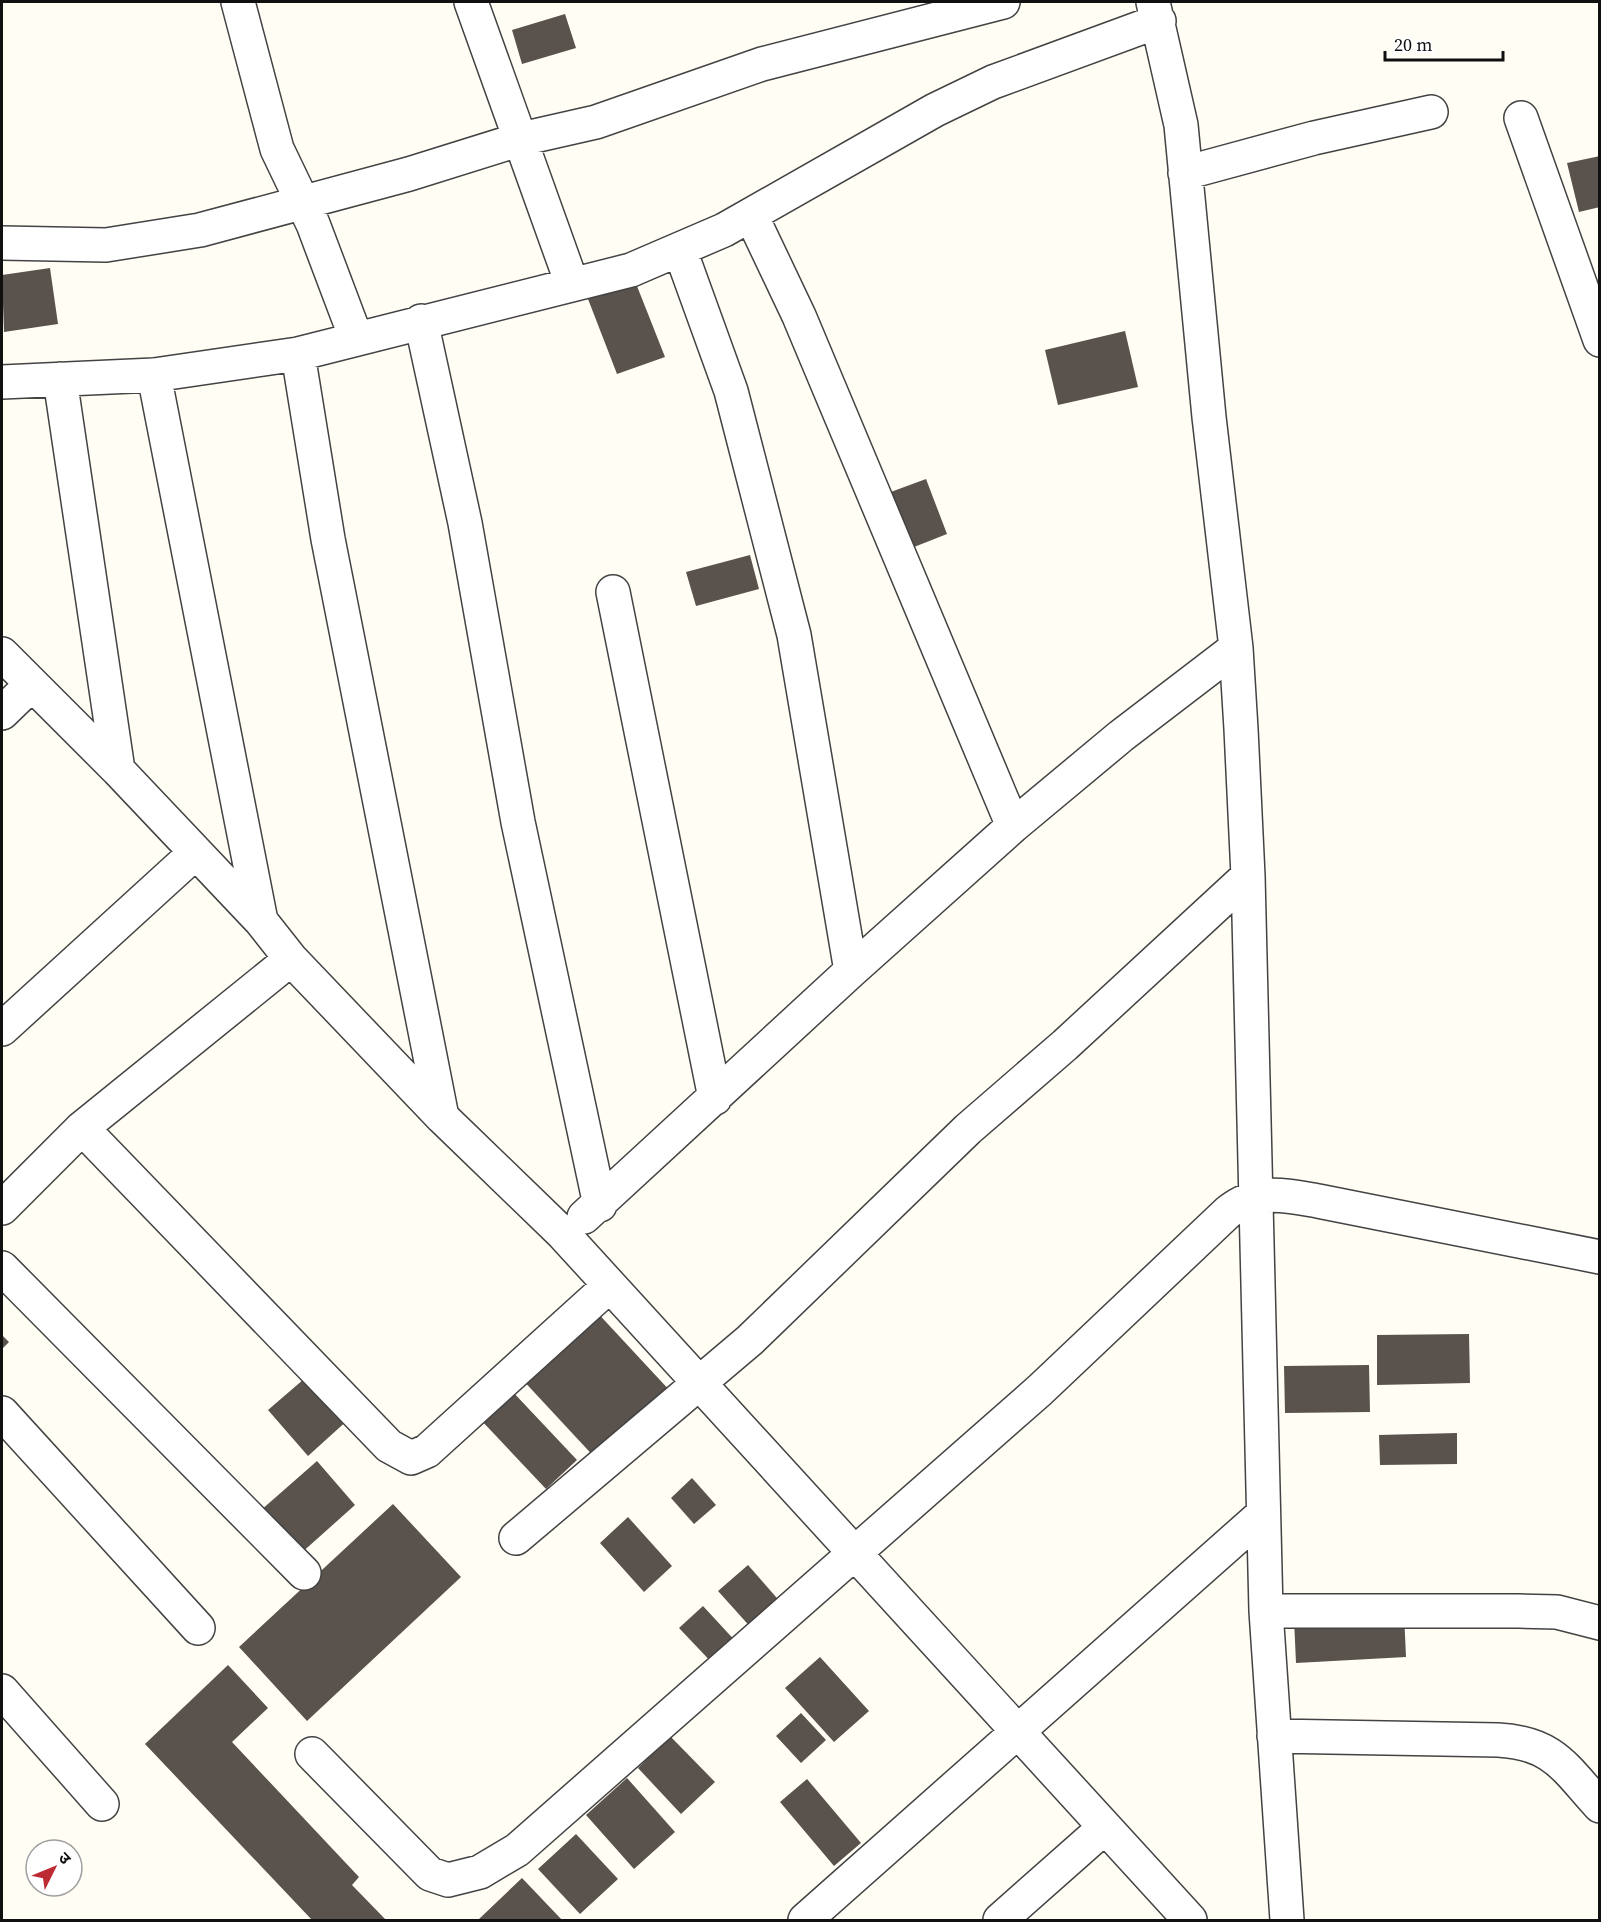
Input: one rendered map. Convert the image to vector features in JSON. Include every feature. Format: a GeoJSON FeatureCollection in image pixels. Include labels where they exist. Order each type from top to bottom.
{"type":"FeatureCollection","features":[{"type":"Feature","properties":{"kind":"street"},"geometry":{"type":"LineString","coordinates":[[238,2],[277,149],[313,224],[356,338]]}},
{"type":"Feature","properties":{"kind":"street"},"geometry":{"type":"LineString","coordinates":[[471,2],[572,284]]}},
{"type":"Feature","properties":{"kind":"street"},"geometry":{"type":"LineString","coordinates":[[2,243],[106,245],[146,240],[248,219],[301,201],[409,174],[520,139],[596,122],[762,63],[1003,2]]}},
{"type":"Feature","properties":{"kind":"street"},"geometry":{"type":"LineString","coordinates":[[2,382],[154,375],[298,354],[421,321],[631,270],[680,250],[751,214],[955,100],[1156,11],[1181,125],[1236,648],[1248,876],[1254,1196],[1266,1611],[1287,1920]]}},
{"type":"Feature","properties":{"kind":"street"},"geometry":{"type":"LineString","coordinates":[[1185,173],[1314,138],[1431,112]]}},
{"type":"Feature","properties":{"kind":"street"},"geometry":{"type":"LineString","coordinates":[[1521,118],[1599,339]]}},
{"type":"Feature","properties":{"kind":"street"},"geometry":{"type":"LineString","coordinates":[[751,214],[799,316],[1013,826]]}},
{"type":"Feature","properties":{"kind":"street"},"geometry":{"type":"LineString","coordinates":[[680,250],[731,391],[794,635],[851,971]]}},
{"type":"Feature","properties":{"kind":"street"},"geometry":{"type":"LineString","coordinates":[[421,321],[465,523],[518,822],[600,1205]]}},
{"type":"Feature","properties":{"kind":"street"},"geometry":{"type":"LineString","coordinates":[[298,354],[328,539],[442,1117]]}},
{"type":"Feature","properties":{"kind":"street"},"geometry":{"type":"LineString","coordinates":[[154,375],[261,921]]}},
{"type":"Feature","properties":{"kind":"street"},"geometry":{"type":"LineString","coordinates":[[60,380],[118,770]]}},
{"type":"Feature","properties":{"kind":"street"},"geometry":{"type":"LineString","coordinates":[[614,592],[715,1098]]}},
{"type":"Feature","properties":{"kind":"street"},"geometry":{"type":"LineString","coordinates":[[563,1234],[600,1205],[851,971],[1013,826],[1121,736],[1236,648]]}},
{"type":"Feature","properties":{"kind":"street"},"geometry":{"type":"LineString","coordinates":[[2,654],[118,770],[261,921],[291,959],[442,1117],[563,1234],[853,1555],[1190,1920]]}},
{"type":"Feature","properties":{"kind":"street"},"geometry":{"type":"LineString","coordinates":[[2,712],[31,685]]}},
{"type":"Feature","properties":{"kind":"street"},"geometry":{"type":"LineString","coordinates":[[2,1029],[195,853]]}},
{"type":"Feature","properties":{"kind":"street"},"geometry":{"type":"LineString","coordinates":[[516,1538],[698,1384],[813,1281],[968,1129],[1065,1045],[1248,876]]}},
{"type":"Feature","properties":{"kind":"street"},"geometry":{"type":"LineString","coordinates":[[2,1208],[82,1128],[291,959]]}},
{"type":"Feature","properties":{"kind":"street"},"geometry":{"type":"LineString","coordinates":[[82,1128],[389,1446],[411,1458],[427,1451],[609,1286]]}},
{"type":"Feature","properties":{"kind":"street"},"geometry":{"type":"LineString","coordinates":[[312,1754],[430,1874],[448,1880],[480,1872],[517,1850],[1040,1390],[1240,1202],[1254,1196],[1286,1196],[1318,1201],[1599,1257]]}},
{"type":"Feature","properties":{"kind":"street"},"geometry":{"type":"LineString","coordinates":[[2,1268],[304,1573]]}},
{"type":"Feature","properties":{"kind":"street"},"geometry":{"type":"LineString","coordinates":[[2,1413],[198,1628]]}},
{"type":"Feature","properties":{"kind":"street"},"geometry":{"type":"LineString","coordinates":[[805,1920],[1263,1514]]}},
{"type":"Feature","properties":{"kind":"street"},"geometry":{"type":"LineString","coordinates":[[1266,1611],[1557,1612],[1599,1623]]}},
{"type":"Feature","properties":{"kind":"street"},"geometry":{"type":"LineString","coordinates":[[2,1691],[102,1804]]}},
{"type":"Feature","properties":{"kind":"street"},"geometry":{"type":"LineString","coordinates":[[1274,1736],[1498,1740],[1533,1745],[1548,1752],[1564,1765],[1599,1806]]}},
{"type":"Feature","properties":{"kind":"street"},"geometry":{"type":"LineString","coordinates":[[1000,1920],[1104,1828]]}},
{"type":"Feature","properties":{"kind":"building"},"geometry":{"type":"Polygon","coordinates":[[[565,14],[576,48],[522,64],[512,30],[565,14]]]}},
{"type":"Feature","properties":{"kind":"building"},"geometry":{"type":"Polygon","coordinates":[[[1600,156],[1600,207],[1579,212],[1567,163],[1600,156]]]}},
{"type":"Feature","properties":{"kind":"building"},"geometry":{"type":"Polygon","coordinates":[[[50,268],[58,324],[4,332],[2,275],[50,268]]]}},
{"type":"Feature","properties":{"kind":"building"},"geometry":{"type":"Polygon","coordinates":[[[635,281],[665,357],[617,374],[588,299],[635,281]]]}},
{"type":"Feature","properties":{"kind":"building"},"geometry":{"type":"Polygon","coordinates":[[[1125,331],[1138,387],[1058,405],[1045,350],[1125,331]]]}},
{"type":"Feature","properties":{"kind":"building"},"geometry":{"type":"Polygon","coordinates":[[[926,479],[947,534],[909,549],[888,493],[926,479]]]}},
{"type":"Feature","properties":{"kind":"building"},"geometry":{"type":"Polygon","coordinates":[[[750,555],[759,589],[696,606],[686,572],[750,555]]]}},
{"type":"Feature","properties":{"kind":"building"},"geometry":{"type":"Polygon","coordinates":[[[593,1308],[672,1393],[599,1462],[520,1377],[593,1308]]]}},
{"type":"Feature","properties":{"kind":"building"},"geometry":{"type":"Polygon","coordinates":[[[1469,1334],[1470,1383],[1377,1385],[1377,1335],[1469,1334]]]}},
{"type":"Feature","properties":{"kind":"building"},"geometry":{"type":"Polygon","coordinates":[[[2,1335],[9,1342],[2,1349],[2,1335]]]}},
{"type":"Feature","properties":{"kind":"building"},"geometry":{"type":"Polygon","coordinates":[[[1369,1365],[1370,1412],[1285,1413],[1284,1366],[1369,1365]]]}},
{"type":"Feature","properties":{"kind":"building"},"geometry":{"type":"Polygon","coordinates":[[[311,1373],[350,1418],[308,1456],[268,1410],[311,1373]]]}},
{"type":"Feature","properties":{"kind":"building"},"geometry":{"type":"Polygon","coordinates":[[[511,1390],[577,1460],[546,1489],[480,1419],[511,1390]]]}},
{"type":"Feature","properties":{"kind":"building"},"geometry":{"type":"Polygon","coordinates":[[[1457,1433],[1457,1464],[1380,1465],[1379,1435],[1457,1433]]]}},
{"type":"Feature","properties":{"kind":"building"},"geometry":{"type":"Polygon","coordinates":[[[317,1461],[355,1505],[299,1555],[260,1511],[317,1461]]]}},
{"type":"Feature","properties":{"kind":"building"},"geometry":{"type":"Polygon","coordinates":[[[692,1478],[716,1505],[694,1524],[671,1498],[692,1478]]]}},
{"type":"Feature","properties":{"kind":"building"},"geometry":{"type":"Polygon","coordinates":[[[393,1504],[461,1577],[307,1721],[239,1647],[393,1504]]]}},
{"type":"Feature","properties":{"kind":"building"},"geometry":{"type":"Polygon","coordinates":[[[628,1517],[672,1566],[644,1592],[600,1543],[628,1517]]]}},
{"type":"Feature","properties":{"kind":"building"},"geometry":{"type":"Polygon","coordinates":[[[748,1565],[783,1605],[754,1631],[718,1591],[748,1565]]]}},
{"type":"Feature","properties":{"kind":"building"},"geometry":{"type":"Polygon","coordinates":[[[703,1606],[739,1645],[716,1667],[679,1628],[703,1606]]]}},
{"type":"Feature","properties":{"kind":"building"},"geometry":{"type":"Polygon","coordinates":[[[1404,1613],[1406,1657],[1296,1663],[1294,1619],[1404,1613]]]}},
{"type":"Feature","properties":{"kind":"building"},"geometry":{"type":"Polygon","coordinates":[[[820,1657],[869,1711],[834,1742],[785,1688],[820,1657]]]}},
{"type":"Feature","properties":{"kind":"building"},"geometry":{"type":"Polygon","coordinates":[[[228,1665],[268,1708],[232,1742],[359,1877],[352,1885],[386,1920],[312,1920],[145,1744],[228,1665]]]}},
{"type":"Feature","properties":{"kind":"building"},"geometry":{"type":"Polygon","coordinates":[[[801,1713],[826,1740],[801,1763],[776,1736],[801,1713]]]}},
{"type":"Feature","properties":{"kind":"building"},"geometry":{"type":"Polygon","coordinates":[[[670,1736],[715,1782],[681,1814],[638,1768],[670,1736]]]}},
{"type":"Feature","properties":{"kind":"building"},"geometry":{"type":"Polygon","coordinates":[[[627,1778],[675,1832],[634,1869],[586,1815],[627,1778]]]}},
{"type":"Feature","properties":{"kind":"building"},"geometry":{"type":"Polygon","coordinates":[[[807,1779],[861,1843],[834,1866],[780,1802],[807,1779]]]}},
{"type":"Feature","properties":{"kind":"building"},"geometry":{"type":"Polygon","coordinates":[[[576,1834],[618,1879],[580,1914],[538,1869],[576,1834]]]}},
{"type":"Feature","properties":{"kind":"building"},"geometry":{"type":"Polygon","coordinates":[[[522,1878],[562,1920],[479,1919],[522,1878]]]}}]}
